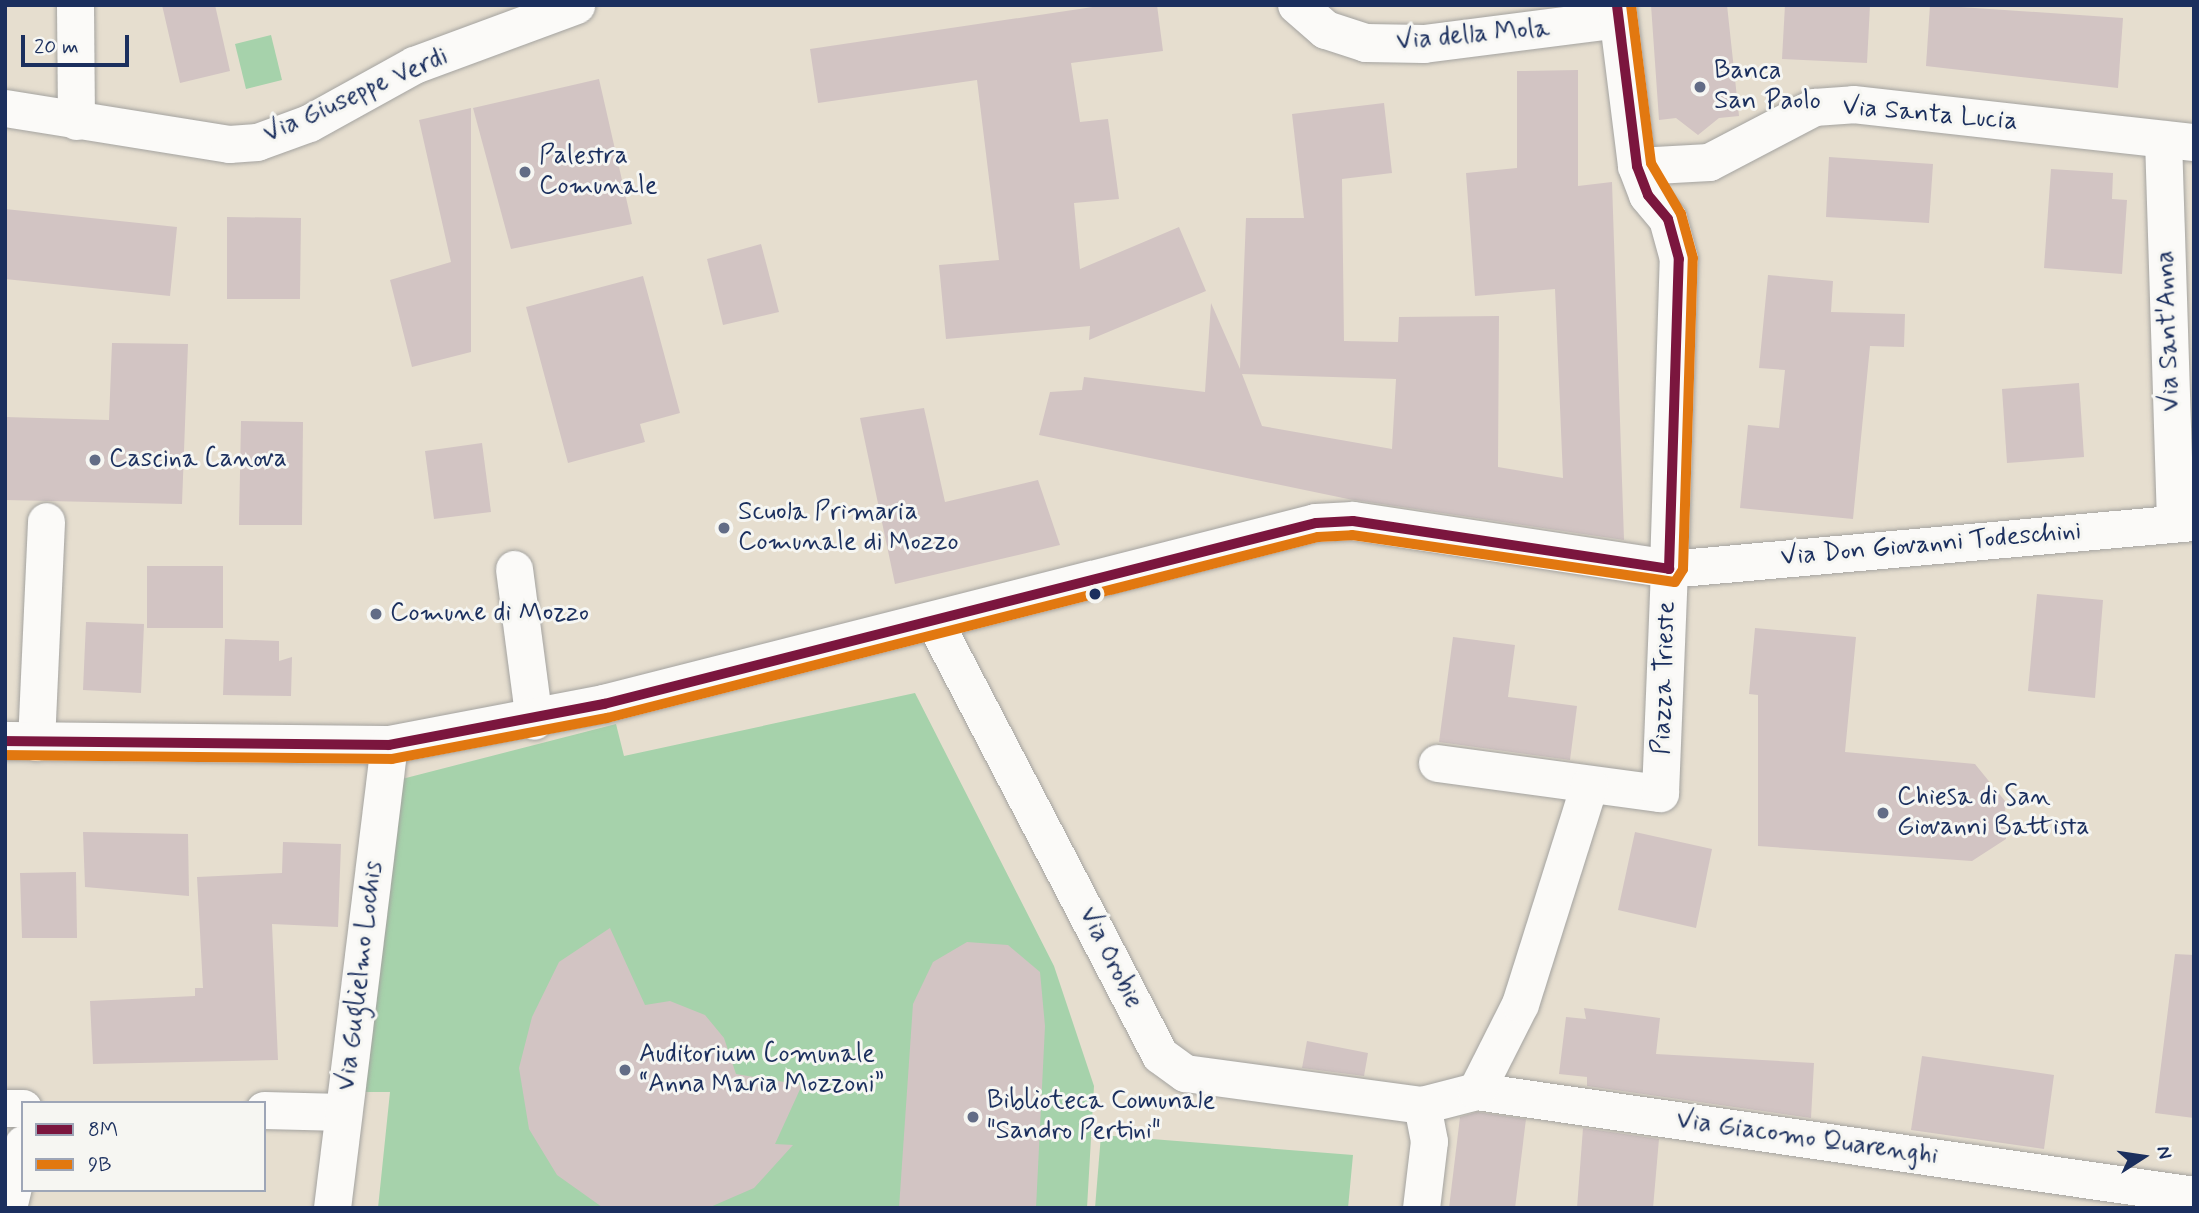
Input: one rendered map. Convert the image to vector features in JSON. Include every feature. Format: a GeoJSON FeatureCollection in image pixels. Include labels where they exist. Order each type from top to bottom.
{"type":"FeatureCollection","features":[{"type":"Feature","properties":{"kind":"street"},"geometry":{"type":"LineString","coordinates":[[75,5],[76,121]]}},
{"type":"Feature","properties":{"kind":"street","name":"Via Giuseppe Verdi"},"geometry":{"type":"LineString","coordinates":[[5,108],[229,144],[257,142],[309,123],[414,65],[576,5]]}},
{"type":"Feature","properties":{"kind":"street","name":"Via della Mola"},"geometry":{"type":"LineString","coordinates":[[1297,5],[1326,30],[1366,43],[1424,44],[1618,12]]}},
{"type":"Feature","properties":{"kind":"street","name":"Piazza Trieste"},"geometry":{"type":"LineString","coordinates":[[1437,763],[1660,793],[1679,259],[1668,219],[1648,195],[1637,166],[1618,12]]}},
{"type":"Feature","properties":{"kind":"street","name":"Via Santa Lucia"},"geometry":{"type":"LineString","coordinates":[[1637,166],[1709,162],[1814,107],[1853,104],[2178,140]]}},
{"type":"Feature","properties":{"kind":"street","name":"Via Sant'Anna"},"geometry":{"type":"LineString","coordinates":[[2178,140],[2184,522]]}},
{"type":"Feature","properties":{"kind":"street"},"geometry":{"type":"LineString","coordinates":[[46,521],[20,741],[388,745],[534,720],[1316,523],[1353,521],[1669,569]]}},
{"type":"Feature","properties":{"kind":"street","name":"Via Don Giovanni Todeschini"},"geometry":{"type":"LineString","coordinates":[[1669,569],[2184,522]]}},
{"type":"Feature","properties":{"kind":"street"},"geometry":{"type":"LineString","coordinates":[[513,569],[534,720]]}},
{"type":"Feature","properties":{"kind":"street","name":"Via Orobie"},"geometry":{"type":"LineString","coordinates":[[934,621],[1160,1055],[1198,1077],[1422,1105]]}},
{"type":"Feature","properties":{"kind":"street","name":"Via Guglielmo Lochis"},"geometry":{"type":"LineString","coordinates":[[332,1208],[388,745]]}},
{"type":"Feature","properties":{"kind":"street"},"geometry":{"type":"LineString","coordinates":[[1476,1091],[1520,1004],[1589,785]]}},
{"type":"Feature","properties":{"kind":"street","name":"Via Giacomo Quarenghi"},"geometry":{"type":"LineString","coordinates":[[1422,1105],[1476,1091],[2194,1195]]}},
{"type":"Feature","properties":{"kind":"street"},"geometry":{"type":"LineString","coordinates":[[1421,1208],[1429,1141],[1422,1105]]}},
{"type":"Feature","properties":{"kind":"street"},"geometry":{"type":"LineString","coordinates":[[266,1110],[343,1112]]}},
{"type":"Feature","properties":{"kind":"street"},"geometry":{"type":"LineString","coordinates":[[8,1208],[21,1153]]}},
{"type":"Feature","properties":{"kind":"green space"},"geometry":{"type":"Polygon","coordinates":[[[271,35],[282,80],[246,89],[235,44],[271,35]]]}},
{"type":"Feature","properties":{"kind":"green space"},"geometry":{"type":"Polygon","coordinates":[[[915,693],[1054,966],[1094,1086],[1087,1208],[378,1208],[390,1092],[363,1092],[402,779],[616,724],[624,756],[915,693]]]}},
{"type":"Feature","properties":{"kind":"green space"},"geometry":{"type":"Polygon","coordinates":[[[1101,1135],[1353,1155],[1348,1208],[1095,1208],[1101,1135]]]}},
{"type":"Feature","properties":{"kind":"building"},"geometry":{"type":"Polygon","coordinates":[[[162,5],[215,5],[230,71],[180,83],[162,5]]]}},
{"type":"Feature","properties":{"kind":"building"},"geometry":{"type":"Polygon","coordinates":[[[1106,5],[1157,5],[1163,51],[1071,63],[1080,122],[1108,119],[1119,199],[1074,203],[1080,269],[1179,227],[1206,291],[1089,340],[1090,326],[946,339],[939,265],[999,260],[977,80],[818,103],[810,49],[1106,5]]]}},
{"type":"Feature","properties":{"kind":"building"},"geometry":{"type":"Polygon","coordinates":[[[1651,5],[1727,5],[1739,116],[1719,118],[1698,135],[1676,118],[1659,120],[1651,5]]]}},
{"type":"Feature","properties":{"kind":"building"},"geometry":{"type":"Polygon","coordinates":[[[1785,5],[1870,5],[1867,63],[1782,59],[1785,5]]]}},
{"type":"Feature","properties":{"kind":"building"},"geometry":{"type":"Polygon","coordinates":[[[1930,5],[2123,18],[2118,88],[1926,66],[1930,5]]]}},
{"type":"Feature","properties":{"kind":"building"},"geometry":{"type":"Polygon","coordinates":[[[1578,70],[1578,186],[1612,182],[1624,540],[1348,499],[1039,435],[1050,392],[1082,390],[1084,377],[1205,392],[1211,303],[1240,369],[1246,218],[1304,218],[1292,114],[1384,103],[1392,173],[1342,179],[1344,341],[1398,342],[1399,317],[1499,316],[1498,467],[1563,478],[1555,289],[1475,296],[1466,173],[1517,168],[1517,71],[1578,70]],[[1242,374],[1262,426],[1392,449],[1396,379],[1242,374]]]}},
{"type":"Feature","properties":{"kind":"building","name":"Palestra Comunale"},"geometry":{"type":"Polygon","coordinates":[[[599,79],[632,224],[511,249],[473,108],[599,79]]]}},
{"type":"Feature","properties":{"kind":"building"},"geometry":{"type":"Polygon","coordinates":[[[471,108],[471,352],[412,367],[390,280],[451,262],[419,120],[471,108]]]}},
{"type":"Feature","properties":{"kind":"building"},"geometry":{"type":"Polygon","coordinates":[[[1829,157],[1933,164],[1929,223],[1826,217],[1829,157]]]}},
{"type":"Feature","properties":{"kind":"building"},"geometry":{"type":"Polygon","coordinates":[[[2051,169],[2113,173],[2112,199],[2127,200],[2122,274],[2044,268],[2051,169]]]}},
{"type":"Feature","properties":{"kind":"building"},"geometry":{"type":"Polygon","coordinates":[[[5,209],[177,227],[170,296],[5,279],[5,209]]]}},
{"type":"Feature","properties":{"kind":"building"},"geometry":{"type":"Polygon","coordinates":[[[227,217],[301,218],[300,299],[227,299],[227,217]]]}},
{"type":"Feature","properties":{"kind":"building"},"geometry":{"type":"Polygon","coordinates":[[[761,244],[779,312],[723,325],[707,259],[761,244]]]}},
{"type":"Feature","properties":{"kind":"building"},"geometry":{"type":"Polygon","coordinates":[[[1768,275],[1833,281],[1831,312],[1905,314],[1904,347],[1870,346],[1853,519],[1740,508],[1748,425],[1779,428],[1785,370],[1759,368],[1768,275]]]}},
{"type":"Feature","properties":{"kind":"building"},"geometry":{"type":"Polygon","coordinates":[[[643,276],[680,413],[640,424],[645,442],[568,463],[526,307],[643,276]]]}},
{"type":"Feature","properties":{"kind":"building","name":"Cascina Canova"},"geometry":{"type":"Polygon","coordinates":[[[112,343],[188,344],[182,504],[5,500],[5,417],[109,420],[112,343]]]}},
{"type":"Feature","properties":{"kind":"building"},"geometry":{"type":"Polygon","coordinates":[[[2079,383],[2084,457],[2007,463],[2002,389],[2079,383]]]}},
{"type":"Feature","properties":{"kind":"building"},"geometry":{"type":"Polygon","coordinates":[[[924,408],[945,502],[1038,480],[1060,545],[895,584],[860,418],[924,408]]]}},
{"type":"Feature","properties":{"kind":"building"},"geometry":{"type":"Polygon","coordinates":[[[241,421],[303,422],[302,525],[239,525],[241,421]]]}},
{"type":"Feature","properties":{"kind":"building"},"geometry":{"type":"Polygon","coordinates":[[[482,443],[491,512],[434,519],[425,451],[482,443]]]}},
{"type":"Feature","properties":{"kind":"building"},"geometry":{"type":"Polygon","coordinates":[[[147,566],[223,566],[223,628],[147,628],[147,566]]]}},
{"type":"Feature","properties":{"kind":"building"},"geometry":{"type":"Polygon","coordinates":[[[2037,594],[2103,600],[2095,698],[2028,691],[2037,594]]]}},
{"type":"Feature","properties":{"kind":"building"},"geometry":{"type":"Polygon","coordinates":[[[86,622],[144,624],[141,693],[83,690],[86,622]]]}},
{"type":"Feature","properties":{"kind":"building","name":"Chiesa di San Giovanni Battista"},"geometry":{"type":"Polygon","coordinates":[[[1755,628],[1856,637],[1845,752],[1975,764],[2005,801],[2006,839],[1972,861],[1758,846],[1758,695],[1749,694],[1755,628]]]}},
{"type":"Feature","properties":{"kind":"building"},"geometry":{"type":"Polygon","coordinates":[[[1453,637],[1515,645],[1508,697],[1577,706],[1570,760],[1439,742],[1453,637]]]}},
{"type":"Feature","properties":{"kind":"building"},"geometry":{"type":"Polygon","coordinates":[[[225,639],[279,641],[279,661],[292,657],[291,696],[223,695],[225,639]]]}},
{"type":"Feature","properties":{"kind":"building"},"geometry":{"type":"Polygon","coordinates":[[[83,832],[188,834],[189,896],[85,887],[83,832]]]}},
{"type":"Feature","properties":{"kind":"building"},"geometry":{"type":"Polygon","coordinates":[[[1635,832],[1712,849],[1696,928],[1618,910],[1635,832]]]}},
{"type":"Feature","properties":{"kind":"building"},"geometry":{"type":"Polygon","coordinates":[[[283,842],[341,844],[338,927],[272,924],[278,1060],[93,1064],[90,1001],[195,996],[195,988],[203,988],[197,877],[282,873],[283,842]]]}},
{"type":"Feature","properties":{"kind":"building"},"geometry":{"type":"Polygon","coordinates":[[[76,872],[77,938],[22,938],[20,873],[76,872]]]}},
{"type":"Feature","properties":{"kind":"building","name":"Auditorium Comunale “Anna Maria Mozzoni”"},"geometry":{"type":"Polygon","coordinates":[[[610,928],[645,1005],[670,1001],[705,1015],[724,1038],[736,1074],[802,1085],[775,1144],[793,1145],[754,1188],[708,1208],[602,1207],[557,1175],[529,1129],[519,1068],[532,1017],[559,962],[610,928]]]}},
{"type":"Feature","properties":{"kind":"building","name":"Biblioteca Comunale \"Sandro Pertini\""},"geometry":{"type":"Polygon","coordinates":[[[967,942],[1008,945],[1040,972],[1045,1026],[1036,1208],[899,1208],[913,1004],[933,962],[967,942]]]}},
{"type":"Feature","properties":{"kind":"building"},"geometry":{"type":"Polygon","coordinates":[[[2175,954],[2194,955],[2194,1118],[2155,1113],[2175,954]]]}},
{"type":"Feature","properties":{"kind":"building"},"geometry":{"type":"Polygon","coordinates":[[[1584,1008],[1660,1018],[1656,1054],[1814,1063],[1811,1118],[1587,1086],[1587,1077],[1559,1074],[1566,1017],[1586,1019],[1584,1008]]]}},
{"type":"Feature","properties":{"kind":"building"},"geometry":{"type":"Polygon","coordinates":[[[1307,1041],[1368,1053],[1364,1076],[1302,1068],[1307,1041]]]}},
{"type":"Feature","properties":{"kind":"building"},"geometry":{"type":"Polygon","coordinates":[[[1922,1056],[2054,1075],[2044,1149],[1911,1130],[1922,1056]]]}},
{"type":"Feature","properties":{"kind":"building"},"geometry":{"type":"Polygon","coordinates":[[[1477,1112],[1526,1119],[1515,1208],[1449,1208],[1460,1117],[1477,1112]]]}},
{"type":"Feature","properties":{"kind":"building"},"geometry":{"type":"Polygon","coordinates":[[[1583,1128],[1659,1139],[1653,1208],[1577,1208],[1583,1128]]]}},
{"type":"Feature","properties":{"kind":"transit line","name":"8M"},"geometry":{"type":"LineString","coordinates":[[5,741],[389,745],[604,704],[1316,523],[1353,521],[1669,569],[1679,259],[1668,219],[1648,195],[1637,166],[1617,5]]}},
{"type":"Feature","properties":{"kind":"transit line","name":"9B"},"geometry":{"type":"LineString","coordinates":[[5,755],[392,759],[607,718],[1318,537],[1352,535],[1675,582],[1683,569],[1693,258],[1681,214],[1651,163],[1631,5]]}},
{"type":"Feature","properties":{"kind":"place","name":"Banca San Paolo"},"geometry":{"type":"Point","coordinates":[1700,87]}},
{"type":"Feature","properties":{"kind":"place","name":"Palestra Comunale"},"geometry":{"type":"Point","coordinates":[525,172]}},
{"type":"Feature","properties":{"kind":"place","name":"Cascina Canova"},"geometry":{"type":"Point","coordinates":[95,460]}},
{"type":"Feature","properties":{"kind":"place","name":"Scuola Primaria Comunale di Mozzo"},"geometry":{"type":"Point","coordinates":[724,528]}},
{"type":"Feature","properties":{"kind":"place","name":"Comune di Mozzo"},"geometry":{"type":"Point","coordinates":[376,614]}},
{"type":"Feature","properties":{"kind":"place","name":"Chiesa di San Giovanni Battista"},"geometry":{"type":"Point","coordinates":[1883,813]}},
{"type":"Feature","properties":{"kind":"place","name":"Auditorium Comunale “Anna Maria Mozzoni”"},"geometry":{"type":"Point","coordinates":[625,1070]}},
{"type":"Feature","properties":{"kind":"place","name":"Biblioteca Comunale \"Sandro Pertini\""},"geometry":{"type":"Point","coordinates":[973,1117]}}]}
